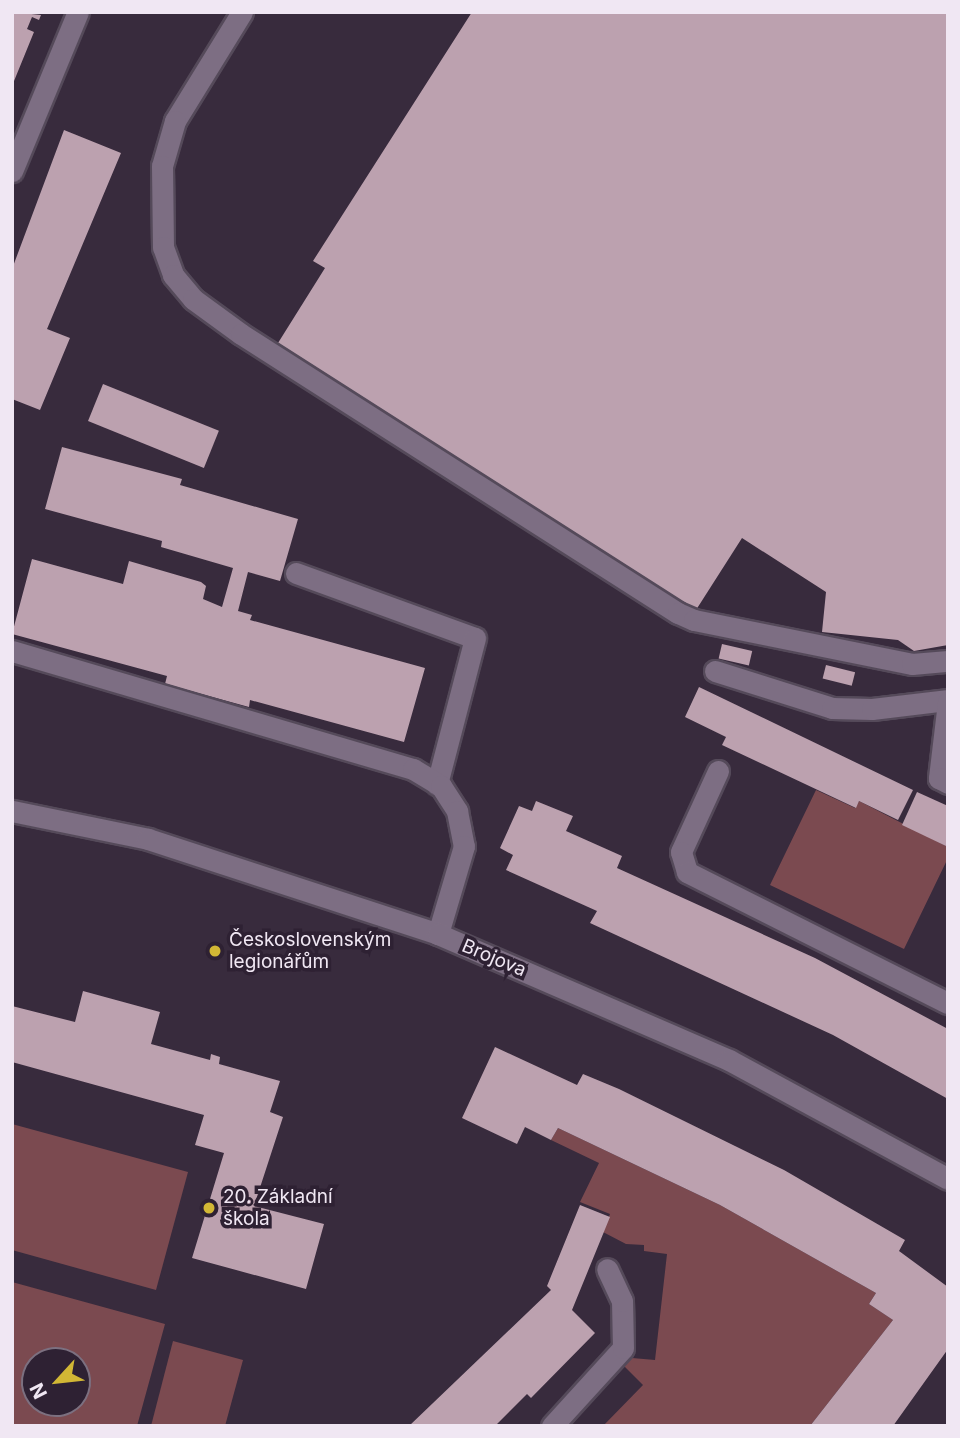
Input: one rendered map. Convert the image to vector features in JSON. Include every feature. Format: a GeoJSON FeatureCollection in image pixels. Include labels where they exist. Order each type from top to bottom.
{"type":"FeatureCollection","features":[{"type":"Feature","properties":{"kind":"street"},"geometry":{"type":"LineString","coordinates":[[12,171],[78,12]]}},
{"type":"Feature","properties":{"kind":"street"},"geometry":{"type":"LineString","coordinates":[[242,12],[175,121],[162,166],[163,247],[173,275],[194,299],[241,334],[678,613],[694,620],[912,664],[948,661]]}},
{"type":"Feature","properties":{"kind":"street"},"geometry":{"type":"LineString","coordinates":[[296,573],[475,638],[438,784]]}},
{"type":"Feature","properties":{"kind":"street"},"geometry":{"type":"LineString","coordinates":[[12,651],[413,769],[438,784],[457,811],[464,846],[438,934]]}},
{"type":"Feature","properties":{"kind":"street"},"geometry":{"type":"LineString","coordinates":[[715,671],[832,708],[872,709],[948,701],[939,778],[948,783]]}},
{"type":"Feature","properties":{"kind":"street"},"geometry":{"type":"LineString","coordinates":[[718,771],[681,852],[687,872],[948,1003]]}},
{"type":"Feature","properties":{"kind":"street","name":"Brojova"},"geometry":{"type":"LineString","coordinates":[[12,811],[148,839],[438,934],[729,1060],[948,1179]]}},
{"type":"Feature","properties":{"kind":"street"},"geometry":{"type":"LineString","coordinates":[[552,1426],[623,1348],[622,1301],[607,1269]]}},
{"type":"Feature","properties":{"kind":"shaded area"},"geometry":{"type":"Polygon","coordinates":[[[816,790],[855,808],[859,801],[948,847],[948,858],[904,949],[770,885],[816,790]]]}},
{"type":"Feature","properties":{"kind":"shaded area"},"geometry":{"type":"Polygon","coordinates":[[[12,1124],[188,1172],[156,1290],[12,1250],[12,1124]]]}},
{"type":"Feature","properties":{"kind":"shaded area"},"geometry":{"type":"Polygon","coordinates":[[[558,1128],[720,1205],[876,1293],[869,1304],[893,1320],[810,1426],[603,1426],[643,1385],[624,1366],[632,1358],[655,1360],[667,1254],[644,1251],[644,1245],[626,1244],[603,1232],[610,1214],[580,1202],[599,1163],[551,1140],[558,1128]]]}},
{"type":"Feature","properties":{"kind":"shaded area"},"geometry":{"type":"Polygon","coordinates":[[[12,1282],[165,1324],[137,1426],[12,1426],[12,1282]]]}},
{"type":"Feature","properties":{"kind":"shaded area"},"geometry":{"type":"Polygon","coordinates":[[[173,1341],[243,1360],[225,1426],[151,1426],[173,1341]]]}},
{"type":"Feature","properties":{"kind":"building"},"geometry":{"type":"Polygon","coordinates":[[[12,12],[41,15],[39,20],[32,17],[27,29],[34,32],[12,86],[12,12]]]}},
{"type":"Feature","properties":{"kind":"building"},"geometry":{"type":"Polygon","coordinates":[[[472,12],[948,12],[948,645],[914,651],[898,640],[822,632],[826,592],[742,538],[696,610],[278,343],[325,268],[313,261],[472,12]]]}},
{"type":"Feature","properties":{"kind":"building"},"geometry":{"type":"Polygon","coordinates":[[[64,130],[121,153],[47,329],[70,338],[40,410],[12,399],[12,269],[64,130]]]}},
{"type":"Feature","properties":{"kind":"building"},"geometry":{"type":"Polygon","coordinates":[[[103,384],[219,431],[204,468],[88,421],[103,384]]]}},
{"type":"Feature","properties":{"kind":"building"},"geometry":{"type":"Polygon","coordinates":[[[62,447],[182,479],[180,485],[298,519],[280,581],[248,572],[238,611],[252,615],[250,620],[425,668],[404,742],[250,700],[249,707],[165,684],[167,676],[12,634],[32,559],[123,584],[129,561],[201,582],[206,586],[203,599],[222,607],[233,568],[161,547],[162,541],[45,509],[62,447]]]}},
{"type":"Feature","properties":{"kind":"building"},"geometry":{"type":"Polygon","coordinates":[[[722,644],[752,651],[749,666],[719,659],[722,644]]]}},
{"type":"Feature","properties":{"kind":"building"},"geometry":{"type":"Polygon","coordinates":[[[826,665],[855,672],[852,686],[823,679],[826,665]]]}},
{"type":"Feature","properties":{"kind":"building"},"geometry":{"type":"Polygon","coordinates":[[[699,687],[913,790],[898,820],[859,801],[856,808],[722,745],[726,737],[685,717],[699,687]]]}},
{"type":"Feature","properties":{"kind":"building"},"geometry":{"type":"Polygon","coordinates":[[[917,792],[948,806],[948,847],[902,825],[917,792]]]}},
{"type":"Feature","properties":{"kind":"building"},"geometry":{"type":"Polygon","coordinates":[[[536,801],[573,816],[566,831],[622,856],[617,868],[815,958],[948,1029],[948,1099],[833,1035],[590,923],[597,911],[506,870],[513,855],[500,848],[519,806],[532,811],[536,801]]]}},
{"type":"Feature","properties":{"kind":"building"},"geometry":{"type":"Polygon","coordinates":[[[83,991],[160,1012],[151,1044],[210,1060],[211,1054],[220,1057],[219,1064],[280,1081],[270,1112],[283,1117],[254,1206],[324,1224],[306,1289],[192,1258],[224,1153],[195,1145],[204,1115],[12,1062],[12,1006],[75,1022],[83,991]]]}},
{"type":"Feature","properties":{"kind":"building"},"geometry":{"type":"Polygon","coordinates":[[[495,1047],[577,1085],[583,1074],[619,1089],[784,1170],[905,1240],[899,1251],[948,1287],[948,1349],[893,1426],[810,1426],[893,1320],[869,1304],[876,1293],[720,1205],[558,1128],[551,1140],[525,1127],[517,1144],[462,1118],[495,1047]]]}},
{"type":"Feature","properties":{"kind":"building"},"geometry":{"type":"Polygon","coordinates":[[[580,1205],[610,1217],[572,1310],[595,1333],[531,1398],[527,1394],[495,1426],[409,1426],[551,1290],[547,1286],[580,1205]]]}},
{"type":"Feature","properties":{"kind":"place","name":"Československým legionářům"},"geometry":{"type":"Point","coordinates":[215,951]}},
{"type":"Feature","properties":{"kind":"place","name":"20. Základní škola"},"geometry":{"type":"Point","coordinates":[209,1208]}}]}
